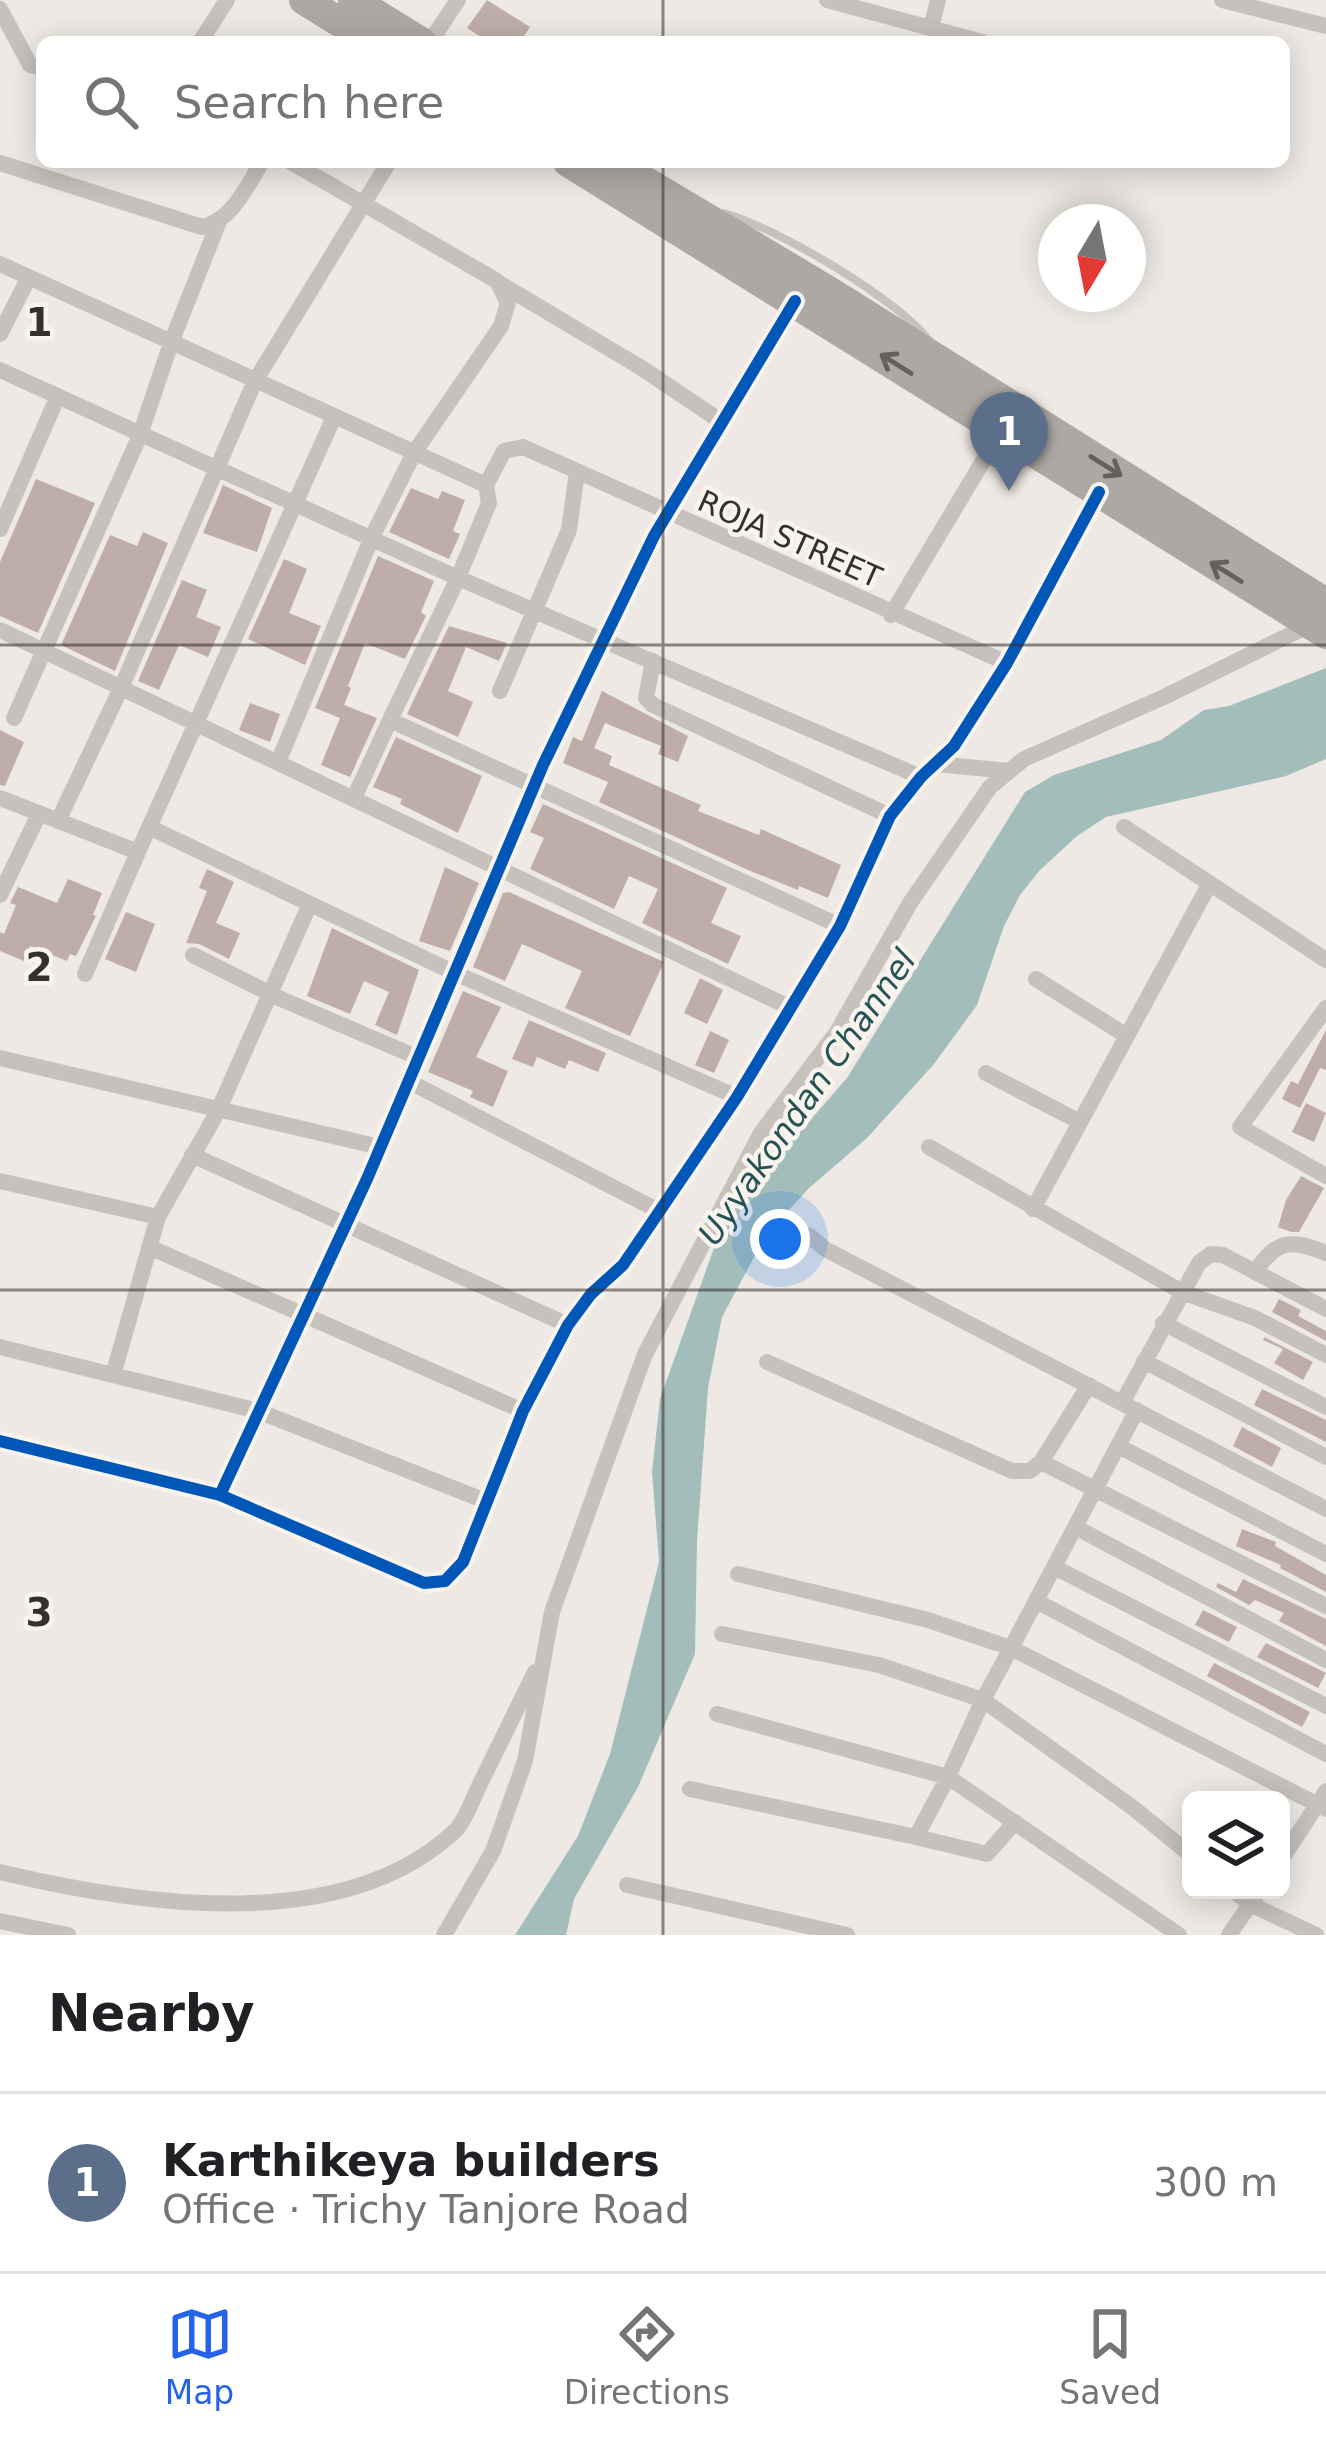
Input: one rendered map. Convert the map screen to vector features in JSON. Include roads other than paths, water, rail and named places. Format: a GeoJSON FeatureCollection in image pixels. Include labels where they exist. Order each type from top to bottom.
{"type":"FeatureCollection","features":[{"type":"Feature","properties":{"kind":"highway"},"geometry":{"type":"LineString","coordinates":[[304,0],[362,36]]}},
{"type":"Feature","properties":{"kind":"highway"},"geometry":{"type":"LineString","coordinates":[[353,0],[416,36]]}},
{"type":"Feature","properties":{"kind":"highway"},"geometry":{"type":"LineString","coordinates":[[578,168],[1099,492],[1322,619]]}},
{"type":"Feature","properties":{"kind":"highway"},"geometry":{"type":"LineString","coordinates":[[622,168],[944,364],[1322,619]]}},
{"type":"Feature","properties":{"kind":"street"},"geometry":{"type":"LineString","coordinates":[[204,36],[227,0]]}},
{"type":"Feature","properties":{"kind":"street"},"geometry":{"type":"LineString","coordinates":[[431,36],[458,0]]}},
{"type":"Feature","properties":{"kind":"street"},"geometry":{"type":"LineString","coordinates":[[826,0],[960,36]]}},
{"type":"Feature","properties":{"kind":"street"},"geometry":{"type":"LineString","coordinates":[[931,28],[938,0]]}},
{"type":"Feature","properties":{"kind":"street"},"geometry":{"type":"LineString","coordinates":[[1222,0],[1326,26]]}},
{"type":"Feature","properties":{"kind":"street"},"geometry":{"type":"LineString","coordinates":[[1298,19],[1306,0]]}},
{"type":"Feature","properties":{"kind":"street"},"geometry":{"type":"LineString","coordinates":[[0,9],[30,65],[36,66]]}},
{"type":"Feature","properties":{"kind":"street"},"geometry":{"type":"LineString","coordinates":[[0,163],[202,227],[218,224]]}},
{"type":"Feature","properties":{"kind":"street"},"geometry":{"type":"LineString","coordinates":[[14,718],[140,435],[218,224],[258,168]]}},
{"type":"Feature","properties":{"kind":"street"},"geometry":{"type":"LineString","coordinates":[[302,168],[640,367],[722,422]]}},
{"type":"Feature","properties":{"kind":"street"},"geometry":{"type":"LineString","coordinates":[[58,821],[122,688],[255,381],[385,168]]}},
{"type":"Feature","properties":{"kind":"street"},"geometry":{"type":"LineString","coordinates":[[0,264],[486,485],[489,503],[458,578],[354,798]]}},
{"type":"Feature","properties":{"kind":"street"},"geometry":{"type":"LineString","coordinates":[[0,334],[29,277]]}},
{"type":"Feature","properties":{"kind":"street"},"geometry":{"type":"LineString","coordinates":[[280,760],[372,537],[413,453],[502,326],[508,302],[497,281]]}},
{"type":"Feature","properties":{"kind":"street"},"geometry":{"type":"LineString","coordinates":[[220,1495],[345,1227],[534,786],[603,640],[667,513],[795,302]]}},
{"type":"Feature","properties":{"kind":"street"},"geometry":{"type":"LineString","coordinates":[[0,370],[458,578],[921,777]]}},
{"type":"Feature","properties":{"kind":"street"},"geometry":{"type":"LineString","coordinates":[[2,518],[57,398]]}},
{"type":"Feature","properties":{"kind":"street"},"geometry":{"type":"LineString","coordinates":[[85,974],[334,417]]}},
{"type":"Feature","properties":{"kind":"street"},"geometry":{"type":"LineString","coordinates":[[891,615],[1001,431]]}},
{"type":"Feature","properties":{"kind":"street","name":"ROJA STREET"},"geometry":{"type":"LineString","coordinates":[[486,485],[504,451],[523,447],[1006,663]]}},
{"type":"Feature","properties":{"kind":"street"},"geometry":{"type":"LineString","coordinates":[[500,692],[569,530],[577,472]]}},
{"type":"Feature","properties":{"kind":"street"},"geometry":{"type":"LineString","coordinates":[[0,1441],[220,1495],[424,1583],[445,1580],[463,1562],[523,1411],[568,1324],[591,1294],[623,1265],[737,1097],[840,926],[890,816],[954,746],[1006,663],[1099,492]]}},
{"type":"Feature","properties":{"kind":"street"},"geometry":{"type":"LineString","coordinates":[[444,1935],[493,1851],[501,1828],[524,1761],[562,1579],[645,1354],[761,1133],[837,1032],[910,903],[990,788],[1024,759],[1322,619]]}},
{"type":"Feature","properties":{"kind":"street"},"geometry":{"type":"LineString","coordinates":[[0,630],[791,1008]]}},
{"type":"Feature","properties":{"kind":"street"},"geometry":{"type":"LineString","coordinates":[[653,661],[645,688],[652,705],[890,816]]}},
{"type":"Feature","properties":{"kind":"street"},"geometry":{"type":"LineString","coordinates":[[390,720],[840,926]]}},
{"type":"Feature","properties":{"kind":"street"},"geometry":{"type":"LineString","coordinates":[[935,764],[1009,771]]}},
{"type":"Feature","properties":{"kind":"street"},"geometry":{"type":"LineString","coordinates":[[0,798],[138,852]]}},
{"type":"Feature","properties":{"kind":"street"},"geometry":{"type":"LineString","coordinates":[[0,895],[39,814]]}},
{"type":"Feature","properties":{"kind":"street"},"geometry":{"type":"LineString","coordinates":[[1124,826],[1326,960]]}},
{"type":"Feature","properties":{"kind":"street"},"geometry":{"type":"LineString","coordinates":[[149,827],[457,974],[737,1097]]}},
{"type":"Feature","properties":{"kind":"street"},"geometry":{"type":"LineString","coordinates":[[1033,1209],[1210,883]]}},
{"type":"Feature","properties":{"kind":"street"},"geometry":{"type":"LineString","coordinates":[[113,1375],[158,1216],[218,1111],[309,906]]}},
{"type":"Feature","properties":{"kind":"street"},"geometry":{"type":"LineString","coordinates":[[193,955],[418,1058]]}},
{"type":"Feature","properties":{"kind":"street"},"geometry":{"type":"LineString","coordinates":[[1036,980],[1127,1036]]}},
{"type":"Feature","properties":{"kind":"street"},"geometry":{"type":"LineString","coordinates":[[1326,1008],[1240,1127],[1326,1176]]}},
{"type":"Feature","properties":{"kind":"street"},"geometry":{"type":"LineString","coordinates":[[0,1058],[380,1147]]}},
{"type":"Feature","properties":{"kind":"street"},"geometry":{"type":"LineString","coordinates":[[986,1073],[1080,1122]]}},
{"type":"Feature","properties":{"kind":"street"},"geometry":{"type":"LineString","coordinates":[[409,1081],[662,1212]]}},
{"type":"Feature","properties":{"kind":"street"},"geometry":{"type":"LineString","coordinates":[[929,1147],[1182,1292],[1255,1318],[1326,1355]]}},
{"type":"Feature","properties":{"kind":"street"},"geometry":{"type":"LineString","coordinates":[[192,1155],[568,1324]]}},
{"type":"Feature","properties":{"kind":"street"},"geometry":{"type":"LineString","coordinates":[[0,1181],[158,1216]]}},
{"type":"Feature","properties":{"kind":"street"},"geometry":{"type":"LineString","coordinates":[[810,1236],[825,1249],[1326,1509]]}},
{"type":"Feature","properties":{"kind":"street"},"geometry":{"type":"LineString","coordinates":[[1255,1272],[1270,1250],[1283,1243],[1326,1253]]}},
{"type":"Feature","properties":{"kind":"street"},"geometry":{"type":"LineString","coordinates":[[149,1247],[523,1411]]}},
{"type":"Feature","properties":{"kind":"street"},"geometry":{"type":"LineString","coordinates":[[916,1837],[1118,1446],[1144,1361],[1199,1263],[1211,1254],[1223,1255],[1326,1309]]}},
{"type":"Feature","properties":{"kind":"street"},"geometry":{"type":"LineString","coordinates":[[1163,1323],[1326,1407]]}},
{"type":"Feature","properties":{"kind":"street"},"geometry":{"type":"LineString","coordinates":[[0,1347],[258,1411],[488,1502]]}},
{"type":"Feature","properties":{"kind":"street"},"geometry":{"type":"LineString","coordinates":[[1144,1361],[1326,1457]]}},
{"type":"Feature","properties":{"kind":"street"},"geometry":{"type":"LineString","coordinates":[[767,1362],[1012,1471],[1030,1471],[1041,1462],[1089,1385]]}},
{"type":"Feature","properties":{"kind":"street"},"geometry":{"type":"LineString","coordinates":[[1118,1446],[1326,1554]]}},
{"type":"Feature","properties":{"kind":"street"},"geometry":{"type":"LineString","coordinates":[[1041,1462],[1326,1606]]}},
{"type":"Feature","properties":{"kind":"street"},"geometry":{"type":"LineString","coordinates":[[1075,1527],[1326,1660]]}},
{"type":"Feature","properties":{"kind":"street"},"geometry":{"type":"LineString","coordinates":[[1054,1568],[1326,1706]]}},
{"type":"Feature","properties":{"kind":"street"},"geometry":{"type":"LineString","coordinates":[[738,1574],[928,1620],[1011,1648],[1324,1802],[1290,1848]]}},
{"type":"Feature","properties":{"kind":"street"},"geometry":{"type":"LineString","coordinates":[[1036,1601],[1326,1754]]}},
{"type":"Feature","properties":{"kind":"street"},"geometry":{"type":"LineString","coordinates":[[722,1634],[879,1665],[983,1700],[1182,1848]]}},
{"type":"Feature","properties":{"kind":"street"},"geometry":{"type":"LineString","coordinates":[[0,1871],[205,1916],[246,1919],[339,1908],[393,1888],[458,1828],[546,1650]]}},
{"type":"Feature","properties":{"kind":"street"},"geometry":{"type":"LineString","coordinates":[[717,1714],[948,1777],[1179,1935]]}},
{"type":"Feature","properties":{"kind":"street"},"geometry":{"type":"LineString","coordinates":[[689,1789],[987,1853],[1015,1822]]}},
{"type":"Feature","properties":{"kind":"street"},"geometry":{"type":"LineString","coordinates":[[627,1885],[847,1935]]}},
{"type":"Feature","properties":{"kind":"street"},"geometry":{"type":"LineString","coordinates":[[1229,1935],[1254,1899]]}},
{"type":"Feature","properties":{"kind":"street"},"geometry":{"type":"LineString","coordinates":[[1258,1899],[1316,1935]]}},
{"type":"Feature","properties":{"kind":"street"},"geometry":{"type":"LineString","coordinates":[[0,1921],[68,1935]]}},
{"type":"Feature","properties":{"kind":"water"},"geometry":{"type":"Polygon","coordinates":[[[1326,668],[1326,759],[1286,776],[1106,817],[1077,836],[1020,895],[1004,926],[977,1005],[934,1064],[867,1138],[808,1189],[766,1235],[722,1317],[708,1388],[695,1654],[638,1787],[574,1899],[566,1935],[515,1935],[578,1836],[610,1754],[659,1562],[652,1472],[660,1399],[714,1248],[739,1202],[847,1078],[1025,792],[1054,775],[1161,740],[1204,710],[1229,706],[1326,668]]]}},
{"type":"Feature","properties":{"kind":"place","name":"Karthikeya builders"},"geometry":{"type":"Point","coordinates":[1009,491]}},
{"type":"Feature","properties":{"kind":"water label","name":"Uyyakondan Channel"},"geometry":{"type":"Point","coordinates":[807,1097]}}]}
